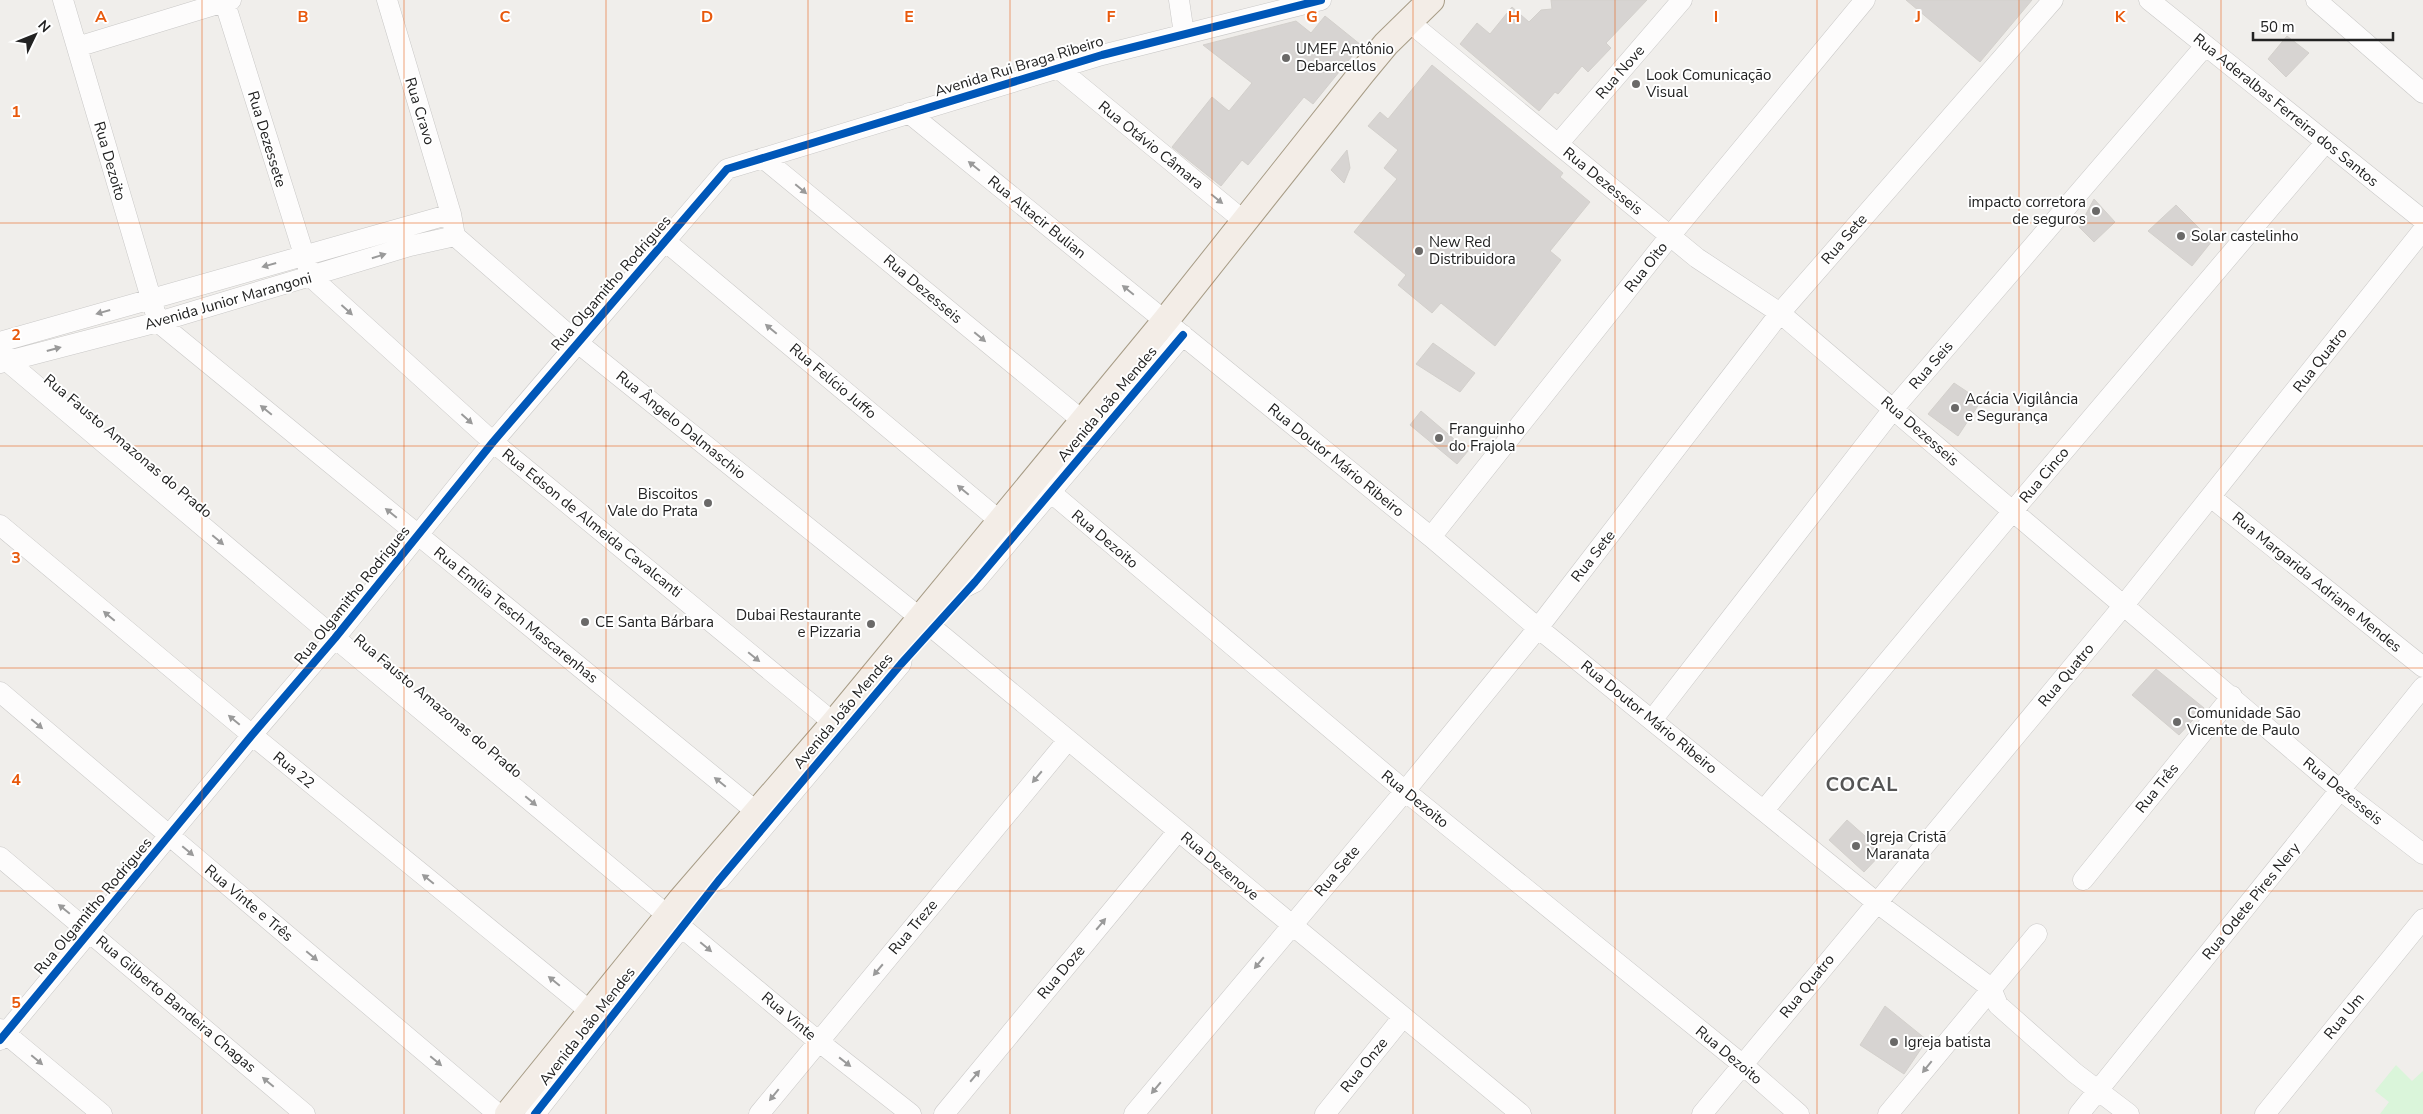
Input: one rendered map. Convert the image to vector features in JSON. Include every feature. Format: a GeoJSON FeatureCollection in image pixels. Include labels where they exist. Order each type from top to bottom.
{"type":"FeatureCollection","features":[{"type":"Feature","properties":{"kind":"main road","name":"Avenida João Mendes"},"geometry":{"type":"LineString","coordinates":[[508,1114],[591,1012],[675,921],[687,893],[758,813],[1000,521],[1043,486],[1082,421],[1174,328],[1244,221],[1362,73],[1408,21],[1431,0]]}},
{"type":"Feature","properties":{"kind":"street","name":"Rua Dezoito"},"geometry":{"type":"LineString","coordinates":[[63,0],[158,322]]}},
{"type":"Feature","properties":{"kind":"street","name":"Rua Cravo"},"geometry":{"type":"LineString","coordinates":[[387,0],[453,224]]}},
{"type":"Feature","properties":{"kind":"street"},"geometry":{"type":"LineString","coordinates":[[1179,0],[1184,34]]}},
{"type":"Feature","properties":{"kind":"street","name":"Avenida Rui Braga Ribeiro"},"geometry":{"type":"LineString","coordinates":[[727,169],[1058,68],[1321,0]]}},
{"type":"Feature","properties":{"kind":"street","name":"Rua Nove"},"geometry":{"type":"LineString","coordinates":[[1558,144],[1682,0]]}},
{"type":"Feature","properties":{"kind":"street","name":"Rua Oito"},"geometry":{"type":"LineString","coordinates":[[1432,537],[1670,236],[1865,0]]}},
{"type":"Feature","properties":{"kind":"street","name":"Rua Sete"},"geometry":{"type":"LineString","coordinates":[[1134,1114],[1405,791],[1538,628],[1780,313],[2053,0]]}},
{"type":"Feature","properties":{"kind":"street","name":"Rua Aderalbas Ferreira dos Santos"},"geometry":{"type":"LineString","coordinates":[[2149,0],[2423,220]]}},
{"type":"Feature","properties":{"kind":"street"},"geometry":{"type":"LineString","coordinates":[[2316,0],[2423,93]]}},
{"type":"Feature","properties":{"kind":"street"},"geometry":{"type":"LineString","coordinates":[[77,47],[227,1]]}},
{"type":"Feature","properties":{"kind":"street","name":"Rua Dezessete"},"geometry":{"type":"LineString","coordinates":[[227,1],[303,256],[311,277]]}},
{"type":"Feature","properties":{"kind":"street","name":"Rua Dezesseis"},"geometry":{"type":"LineString","coordinates":[[1408,21],[1697,258],[1780,313],[1894,408],[2012,512],[2232,696],[2340,790],[2423,854]]}},
{"type":"Feature","properties":{"kind":"street","name":"Rua Seis"},"geometry":{"type":"LineString","coordinates":[[1652,720],[1894,408],[2205,46]]}},
{"type":"Feature","properties":{"kind":"street","name":"Rua Otávio Câmara"},"geometry":{"type":"LineString","coordinates":[[1058,68],[1244,221]]}},
{"type":"Feature","properties":{"kind":"street","name":"Rua Altacir Bulian"},"geometry":{"type":"LineString","coordinates":[[909,113],[1174,328]]}},
{"type":"Feature","properties":{"kind":"street","name":"Rua Cinco"},"geometry":{"type":"LineString","coordinates":[[1764,810],[2012,512],[2325,142]]}},
{"type":"Feature","properties":{"kind":"street","name":"Rua Dezesseis"},"geometry":{"type":"LineString","coordinates":[[763,158],[1082,421]]}},
{"type":"Feature","properties":{"kind":"street","name":"Rua Olgamitho Rodrigues"},"geometry":{"type":"LineString","coordinates":[[2,1034],[335,638],[493,442],[727,169]]}},
{"type":"Feature","properties":{"kind":"street","name":"Avenida Junior Marangoni"},"geometry":{"type":"LineString","coordinates":[[0,342],[303,256],[453,224]]}},
{"type":"Feature","properties":{"kind":"street","name":"Avenida Junior Marangoni"},"geometry":{"type":"LineString","coordinates":[[2,365],[311,277],[410,246],[453,224]]}},
{"type":"Feature","properties":{"kind":"street","name":"Rua Ângelo Dalmaschio"},"geometry":{"type":"LineString","coordinates":[[453,224],[578,343],[920,619]]}},
{"type":"Feature","properties":{"kind":"street","name":"Rua Quatro"},"geometry":{"type":"LineString","coordinates":[[1702,1114],[2212,498],[2423,230]]}},
{"type":"Feature","properties":{"kind":"street","name":"Rua Felício Juffo"},"geometry":{"type":"LineString","coordinates":[[665,241],[1000,521]]}},
{"type":"Feature","properties":{"kind":"street","name":"Rua Edson de Almeida Cavalcanti"},"geometry":{"type":"LineString","coordinates":[[311,277],[493,442],[834,722]]}},
{"type":"Feature","properties":{"kind":"street","name":"Rua Emília Tesch Mascarenhas"},"geometry":{"type":"LineString","coordinates":[[158,322],[758,813]]}},
{"type":"Feature","properties":{"kind":"street","name":"Avenida João Mendes"},"geometry":{"type":"LineString","coordinates":[[687,893],[720,879],[901,664],[920,619],[975,582],[1043,486],[1174,328]]}},
{"type":"Feature","properties":{"kind":"street","name":"Rua Doutor Mário Ribeiro"},"geometry":{"type":"LineString","coordinates":[[1174,328],[1432,537],[1538,628],[1876,902],[1991,988],[1998,1005],[2098,1092],[2129,1114]]}},
{"type":"Feature","properties":{"kind":"street"},"geometry":{"type":"LineString","coordinates":[[0,342],[2,365]]}},
{"type":"Feature","properties":{"kind":"street","name":"Rua Fausto Amazonas do Prado"},"geometry":{"type":"LineString","coordinates":[[2,365],[335,638],[675,921]]}},
{"type":"Feature","properties":{"kind":"street","name":"Rua Dezoito"},"geometry":{"type":"LineString","coordinates":[[1043,486],[1405,791],[1743,1065],[1799,1114]]}},
{"type":"Feature","properties":{"kind":"street","name":"Rua Margarida Adriane Mendes"},"geometry":{"type":"LineString","coordinates":[[2212,498],[2423,668]]}},
{"type":"Feature","properties":{"kind":"street","name":"Rua 22"},"geometry":{"type":"LineString","coordinates":[[0,525],[252,735],[591,1012]]}},
{"type":"Feature","properties":{"kind":"street","name":"Rua Dezenove"},"geometry":{"type":"LineString","coordinates":[[920,619],[1403,1017],[1516,1113]]}},
{"type":"Feature","properties":{"kind":"street","name":"Rua Odete Pires Nery"},"geometry":{"type":"LineString","coordinates":[[2078,1114],[2098,1092],[2423,687]]}},
{"type":"Feature","properties":{"kind":"street","name":"Rua Vinte e Três"},"geometry":{"type":"LineString","coordinates":[[0,692],[498,1114]]}},
{"type":"Feature","properties":{"kind":"street","name":"Rua Três"},"geometry":{"type":"LineString","coordinates":[[2083,880],[2232,696]]}},
{"type":"Feature","properties":{"kind":"street","name":"Rua Treze"},"geometry":{"type":"LineString","coordinates":[[759,1114],[1068,740]]}},
{"type":"Feature","properties":{"kind":"street","name":"Rua Doze"},"geometry":{"type":"LineString","coordinates":[[944,1114],[1178,831]]}},
{"type":"Feature","properties":{"kind":"street","name":"Rua Gilberto Bandeira Chagas"},"geometry":{"type":"LineString","coordinates":[[0,857],[89,930],[305,1114]]}},
{"type":"Feature","properties":{"kind":"street","name":"Rua Um"},"geometry":{"type":"LineString","coordinates":[[2265,1114],[2423,919]]}},
{"type":"Feature","properties":{"kind":"street","name":"Avenida João Mendes"},"geometry":{"type":"LineString","coordinates":[[535,1114],[675,921]]}},
{"type":"Feature","properties":{"kind":"street","name":"Rua Vinte"},"geometry":{"type":"LineString","coordinates":[[675,921],[818,1041],[911,1114]]}},
{"type":"Feature","properties":{"kind":"street"},"geometry":{"type":"LineString","coordinates":[[1888,1114],[2037,934]]}},
{"type":"Feature","properties":{"kind":"street","name":"Rua Onze"},"geometry":{"type":"LineString","coordinates":[[1325,1114],[1403,1017]]}},
{"type":"Feature","properties":{"kind":"street"},"geometry":{"type":"LineString","coordinates":[[2,1034],[102,1114]]}},
{"type":"Feature","properties":{"kind":"green space"},"geometry":{"type":"Polygon","coordinates":[[[2396,1065],[2412,1081],[2423,1071],[2423,1114],[2380,1114],[2389,1102],[2375,1091],[2396,1065]]]}},
{"type":"Feature","properties":{"kind":"building"},"geometry":{"type":"Polygon","coordinates":[[[1551,0],[1647,0],[1606,43],[1611,48],[1588,72],[1582,66],[1558,94],[1555,92],[1539,111],[1460,44],[1477,23],[1490,34],[1512,7],[1529,22],[1541,10],[1552,9],[1551,0]]]}},
{"type":"Feature","properties":{"kind":"building"},"geometry":{"type":"Polygon","coordinates":[[[1906,0],[2032,0],[1980,62],[1906,0]]]}},
{"type":"Feature","properties":{"kind":"building"},"geometry":{"type":"Polygon","coordinates":[[[1325,16],[1361,45],[1313,104],[1304,97],[1248,165],[1242,160],[1221,186],[1172,147],[1212,97],[1229,111],[1252,83],[1203,45],[1296,21],[1311,33],[1325,16]]]}},
{"type":"Feature","properties":{"kind":"building"},"geometry":{"type":"Polygon","coordinates":[[[2287,36],[2309,53],[2286,77],[2268,59],[2287,36]]]}},
{"type":"Feature","properties":{"kind":"building"},"geometry":{"type":"Polygon","coordinates":[[[1432,65],[1563,173],[1560,177],[1590,202],[1550,251],[1561,260],[1495,346],[1441,303],[1432,313],[1398,285],[1406,275],[1354,232],[1397,179],[1384,168],[1398,150],[1368,126],[1380,112],[1388,119],[1432,65]]]}},
{"type":"Feature","properties":{"kind":"building"},"geometry":{"type":"Polygon","coordinates":[[[1347,150],[1350,168],[1344,183],[1331,170],[1347,150]]]}},
{"type":"Feature","properties":{"kind":"building","name":"impacto corretora de seguros"},"geometry":{"type":"Polygon","coordinates":[[[2094,199],[2115,222],[2094,242],[2079,227],[2094,199]]]}},
{"type":"Feature","properties":{"kind":"building","name":"Solar castelinho"},"geometry":{"type":"Polygon","coordinates":[[[2176,205],[2212,241],[2192,266],[2148,231],[2176,205]]]}},
{"type":"Feature","properties":{"kind":"building"},"geometry":{"type":"Polygon","coordinates":[[[1433,343],[1475,373],[1460,392],[1416,364],[1433,343]]]}},
{"type":"Feature","properties":{"kind":"building","name":"Acácia Vigilância e Segurança"},"geometry":{"type":"Polygon","coordinates":[[[1954,383],[1981,401],[1958,436],[1928,414],[1954,383]]]}},
{"type":"Feature","properties":{"kind":"building","name":"Franguinho do Frajola"},"geometry":{"type":"Polygon","coordinates":[[[1421,411],[1468,451],[1457,464],[1410,425],[1421,411]]]}},
{"type":"Feature","properties":{"kind":"building","name":"Comunidade São Vicente de Paulo"},"geometry":{"type":"Polygon","coordinates":[[[2156,669],[2204,708],[2179,735],[2132,695],[2156,669]]]}},
{"type":"Feature","properties":{"kind":"building","name":"Igreja Cristã Maranata"},"geometry":{"type":"Polygon","coordinates":[[[1847,820],[1883,852],[1864,872],[1829,840],[1847,820]]]}},
{"type":"Feature","properties":{"kind":"building","name":"Igreja batista"},"geometry":{"type":"Polygon","coordinates":[[[1885,1006],[1927,1040],[1904,1074],[1860,1045],[1885,1006]]]}},
{"type":"Feature","properties":{"kind":"cycle path"},"geometry":{"type":"LineString","coordinates":[[0,1040],[252,735],[335,638],[493,442],[727,169],[1102,55],[1321,0]]}},
{"type":"Feature","properties":{"kind":"cycle path"},"geometry":{"type":"LineString","coordinates":[[535,1114],[720,879],[901,664],[975,582],[1183,335]]}},
{"type":"Feature","properties":{"kind":"place","name":"UMEF Antônio Debarcellos"},"geometry":{"type":"Point","coordinates":[1286,58]}},
{"type":"Feature","properties":{"kind":"place","name":"Look Comunicação Visual"},"geometry":{"type":"Point","coordinates":[1636,84]}},
{"type":"Feature","properties":{"kind":"place","name":"impacto corretora de seguros"},"geometry":{"type":"Point","coordinates":[2096,211]}},
{"type":"Feature","properties":{"kind":"place","name":"Solar castelinho"},"geometry":{"type":"Point","coordinates":[2181,236]}},
{"type":"Feature","properties":{"kind":"place","name":"New Red Distribuidora"},"geometry":{"type":"Point","coordinates":[1419,251]}},
{"type":"Feature","properties":{"kind":"place","name":"Acácia Vigilância e Segurança"},"geometry":{"type":"Point","coordinates":[1955,408]}},
{"type":"Feature","properties":{"kind":"place","name":"Franguinho do Frajola"},"geometry":{"type":"Point","coordinates":[1439,438]}},
{"type":"Feature","properties":{"kind":"place","name":"Biscoitos Vale do Prata"},"geometry":{"type":"Point","coordinates":[708,503]}},
{"type":"Feature","properties":{"kind":"place","name":"CE Santa Bárbara"},"geometry":{"type":"Point","coordinates":[585,622]}},
{"type":"Feature","properties":{"kind":"place","name":"Dubai Restaurante e Pizzaria"},"geometry":{"type":"Point","coordinates":[871,624]}},
{"type":"Feature","properties":{"kind":"place","name":"Comunidade São Vicente de Paulo"},"geometry":{"type":"Point","coordinates":[2177,722]}},
{"type":"Feature","properties":{"kind":"place","name":"Igreja Cristã Maranata"},"geometry":{"type":"Point","coordinates":[1856,846]}},
{"type":"Feature","properties":{"kind":"place","name":"Igreja batista"},"geometry":{"type":"Point","coordinates":[1894,1042]}},
{"type":"Feature","properties":{"kind":"district","name":"COCAL"},"geometry":{"type":"Point","coordinates":[1862,784]}}]}
